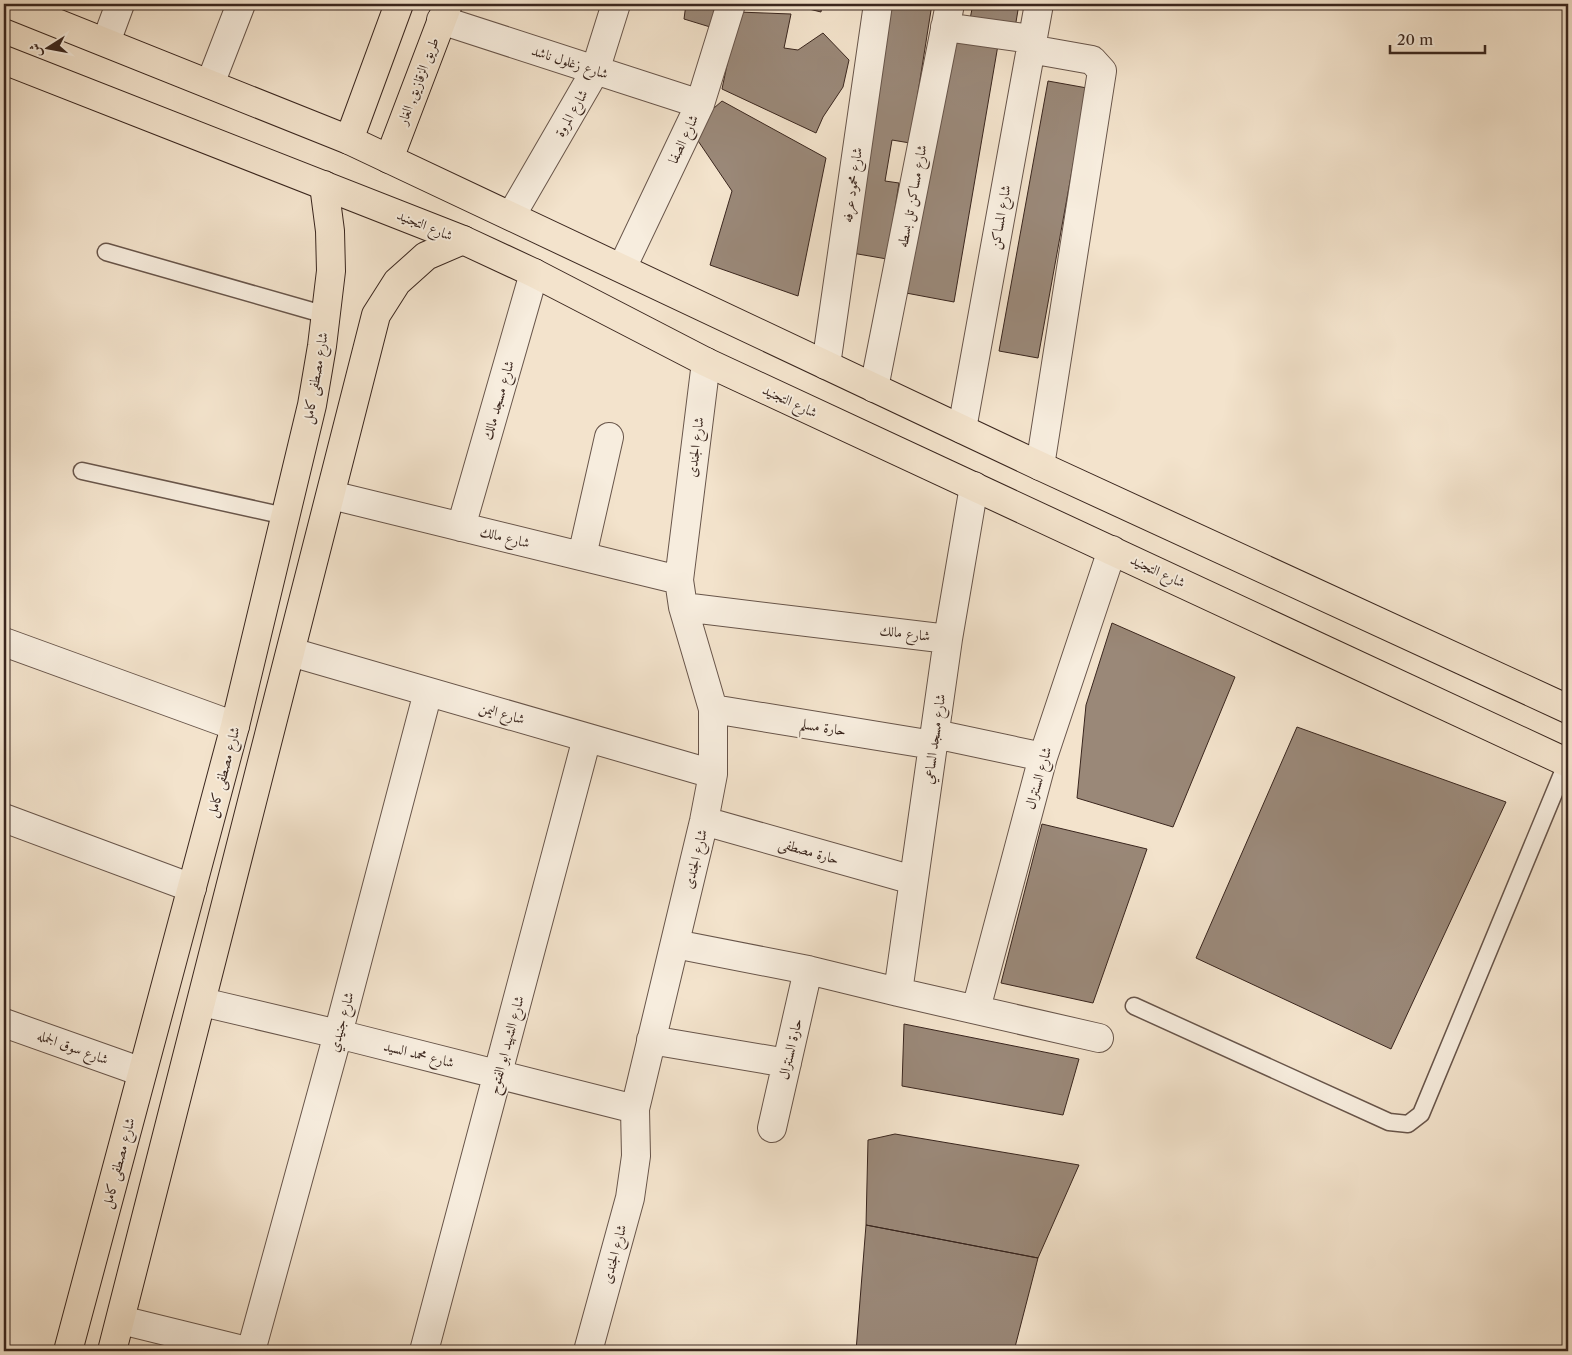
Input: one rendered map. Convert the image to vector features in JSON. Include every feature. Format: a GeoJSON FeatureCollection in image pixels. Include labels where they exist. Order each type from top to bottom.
{"type":"FeatureCollection","features":[{"type":"Feature","properties":{"kind":"main road"},"geometry":{"type":"LineString","coordinates":[[11,4],[349,140],[1040,466],[1568,709]]}},
{"type":"Feature","properties":{"kind":"main road"},"geometry":{"type":"LineString","coordinates":[[349,140],[399,4]]}},
{"type":"Feature","properties":{"kind":"main road","name":"طريق الزقازيق, الغار"},"geometry":{"type":"LineString","coordinates":[[389,159],[445,12]]}},
{"type":"Feature","properties":{"kind":"main road","name":"شارع التجنيد"},"geometry":{"type":"LineString","coordinates":[[4,60],[463,240],[706,362],[1567,762]]}},
{"type":"Feature","properties":{"kind":"main road","name":"شارع مصطفى كامل"},"geometry":{"type":"LineString","coordinates":[[68,1351],[235,726],[312,405],[331,271],[330,231],[324,185]]}},
{"type":"Feature","properties":{"kind":"main road"},"geometry":{"type":"LineString","coordinates":[[112,1351],[376,315],[397,282],[426,256],[463,240]]}},
{"type":"Feature","properties":{"kind":"main road"},"geometry":{"type":"LineString","coordinates":[[292,486],[331,495]]}},
{"type":"Feature","properties":{"kind":"main road"},"geometry":{"type":"LineString","coordinates":[[163,993],[202,1002]]}},
{"type":"Feature","properties":{"kind":"street"},"geometry":{"type":"LineString","coordinates":[[106,42],[120,4]]}},
{"type":"Feature","properties":{"kind":"street"},"geometry":{"type":"LineString","coordinates":[[210,84],[241,4]]}},
{"type":"Feature","properties":{"kind":"street","name":"شارع المروة"},"geometry":{"type":"LineString","coordinates":[[511,216],[595,70],[616,4]]}},
{"type":"Feature","properties":{"kind":"street","name":"شارع الصفا"},"geometry":{"type":"LineString","coordinates":[[622,268],[700,104],[731,4]]}},
{"type":"Feature","properties":{"kind":"street","name":"شارع محمود عرفه"},"geometry":{"type":"LineString","coordinates":[[826,365],[878,4]]}},
{"type":"Feature","properties":{"kind":"street","name":"شارع المساكن"},"geometry":{"type":"LineString","coordinates":[[962,429],[1039,4]]}},
{"type":"Feature","properties":{"kind":"street","name":"شارع زغلول ناشد"},"geometry":{"type":"LineString","coordinates":[[445,12],[595,70],[700,104]]}},
{"type":"Feature","properties":{"kind":"street"},"geometry":{"type":"LineString","coordinates":[[947,15],[1031,44],[1092,60],[1102,71],[1040,466]]}},
{"type":"Feature","properties":{"kind":"street","name":"شارع مساكن تل بسطه"},"geometry":{"type":"LineString","coordinates":[[874,388],[947,15]]}},
{"type":"Feature","properties":{"kind":"street","name":"شارع مسجد مالك"},"geometry":{"type":"LineString","coordinates":[[461,527],[534,274]]}},
{"type":"Feature","properties":{"kind":"street","name":"شارع الجندى"},"geometry":{"type":"LineString","coordinates":[[588,1351],[630,1198],[636,1156],[635,1109],[714,774],[713,709],[683,607],[679,580],[706,362]]}},
{"type":"Feature","properties":{"kind":"street"},"geometry":{"type":"LineString","coordinates":[[582,556],[608,437]]}},
{"type":"Feature","properties":{"kind":"street","name":"شارع مسجد الساعي"},"geometry":{"type":"LineString","coordinates":[[898,992],[948,639],[974,486]]}},
{"type":"Feature","properties":{"kind":"street","name":"شارع مالك"},"geometry":{"type":"LineString","coordinates":[[331,495],[679,580]]}},
{"type":"Feature","properties":{"kind":"street","name":"شارع السنترال"},"geometry":{"type":"LineString","coordinates":[[976,1009],[1043,757],[1112,550]]}},
{"type":"Feature","properties":{"kind":"street","name":"شارع مالك"},"geometry":{"type":"LineString","coordinates":[[683,607],[948,639]]}},
{"type":"Feature","properties":{"kind":"street"},"geometry":{"type":"LineString","coordinates":[[4,642],[235,726]]}},
{"type":"Feature","properties":{"kind":"street","name":"شارع اليمن"},"geometry":{"type":"LineString","coordinates":[[291,652],[714,774]]}},
{"type":"Feature","properties":{"kind":"street","name":"شارع جنيدي"},"geometry":{"type":"LineString","coordinates":[[251,1351],[338,1034],[428,692]]}},
{"type":"Feature","properties":{"kind":"street","name":"حارة مسلم"},"geometry":{"type":"LineString","coordinates":[[713,709],[1043,757]]}},
{"type":"Feature","properties":{"kind":"street","name":"شارع الشهيد ابو الفتوح"},"geometry":{"type":"LineString","coordinates":[[424,1351],[587,738]]}},
{"type":"Feature","properties":{"kind":"street"},"geometry":{"type":"LineString","coordinates":[[4,818],[192,888]]}},
{"type":"Feature","properties":{"kind":"street","name":"حارة مصطفى"},"geometry":{"type":"LineString","coordinates":[[704,821],[913,880]]}},
{"type":"Feature","properties":{"kind":"street"},"geometry":{"type":"LineString","coordinates":[[675,944],[808,970],[1099,1038]]}},
{"type":"Feature","properties":{"kind":"street","name":"حارة السنترال"},"geometry":{"type":"LineString","coordinates":[[772,1128],[808,970]]}},
{"type":"Feature","properties":{"kind":"street","name":"شارع محمد السيد"},"geometry":{"type":"LineString","coordinates":[[202,1002],[338,1034],[635,1109]]}},
{"type":"Feature","properties":{"kind":"street","name":"شارع سوق الجمله"},"geometry":{"type":"LineString","coordinates":[[4,1022],[142,1072]]}},
{"type":"Feature","properties":{"kind":"street"},"geometry":{"type":"LineString","coordinates":[[651,1040],[787,1063]]}},
{"type":"Feature","properties":{"kind":"street"},"geometry":{"type":"LineString","coordinates":[[121,1320],[247,1351]]}},
{"type":"Feature","properties":{"kind":"lane"},"geometry":{"type":"LineString","coordinates":[[106,252],[326,315]]}},
{"type":"Feature","properties":{"kind":"lane"},"geometry":{"type":"LineString","coordinates":[[82,471],[285,516]]}},
{"type":"Feature","properties":{"kind":"lane"},"geometry":{"type":"LineString","coordinates":[[1134,1006],[1389,1122],[1408,1124],[1420,1114],[1567,762]]}},
{"type":"Feature","properties":{"kind":"building"},"geometry":{"type":"Polygon","coordinates":[[[686,4],[694,4],[722,12],[720,30],[684,19],[686,4]]]}},
{"type":"Feature","properties":{"kind":"building"},"geometry":{"type":"Polygon","coordinates":[[[789,4],[822,4],[821,12],[789,4]]]}},
{"type":"Feature","properties":{"kind":"building"},"geometry":{"type":"Polygon","coordinates":[[[891,4],[932,4],[910,143],[892,140],[885,181],[899,183],[887,259],[852,253],[891,4]]]}},
{"type":"Feature","properties":{"kind":"building"},"geometry":{"type":"Polygon","coordinates":[[[973,4],[1019,4],[1015,28],[970,19],[973,4]]]}},
{"type":"Feature","properties":{"kind":"building"},"geometry":{"type":"Polygon","coordinates":[[[738,12],[791,14],[784,48],[798,50],[823,33],[849,60],[843,87],[823,117],[816,133],[722,89],[738,12]]]}},
{"type":"Feature","properties":{"kind":"building"},"geometry":{"type":"Polygon","coordinates":[[[950,36],[998,45],[954,302],[906,293],[950,36]]]}},
{"type":"Feature","properties":{"kind":"building"},"geometry":{"type":"Polygon","coordinates":[[[1048,81],[1087,88],[1038,358],[999,351],[1048,81]]]}},
{"type":"Feature","properties":{"kind":"building"},"geometry":{"type":"Polygon","coordinates":[[[722,101],[826,158],[798,296],[710,265],[732,191],[690,129],[722,101]]]}},
{"type":"Feature","properties":{"kind":"building"},"geometry":{"type":"Polygon","coordinates":[[[1112,623],[1235,677],[1173,827],[1077,798],[1086,705],[1112,623]]]}},
{"type":"Feature","properties":{"kind":"building"},"geometry":{"type":"Polygon","coordinates":[[[1297,727],[1506,802],[1391,1049],[1196,958],[1297,727]]]}},
{"type":"Feature","properties":{"kind":"building"},"geometry":{"type":"Polygon","coordinates":[[[1042,824],[1147,849],[1093,1003],[1001,983],[1042,824]]]}},
{"type":"Feature","properties":{"kind":"building"},"geometry":{"type":"Polygon","coordinates":[[[904,1024],[1079,1059],[1063,1115],[902,1086],[904,1024]]]}},
{"type":"Feature","properties":{"kind":"building"},"geometry":{"type":"Polygon","coordinates":[[[895,1134],[1079,1165],[1038,1258],[866,1225],[868,1140],[895,1134]]]}},
{"type":"Feature","properties":{"kind":"building"},"geometry":{"type":"Polygon","coordinates":[[[866,1225],[1038,1258],[1014,1351],[856,1351],[866,1225]]]}}]}
